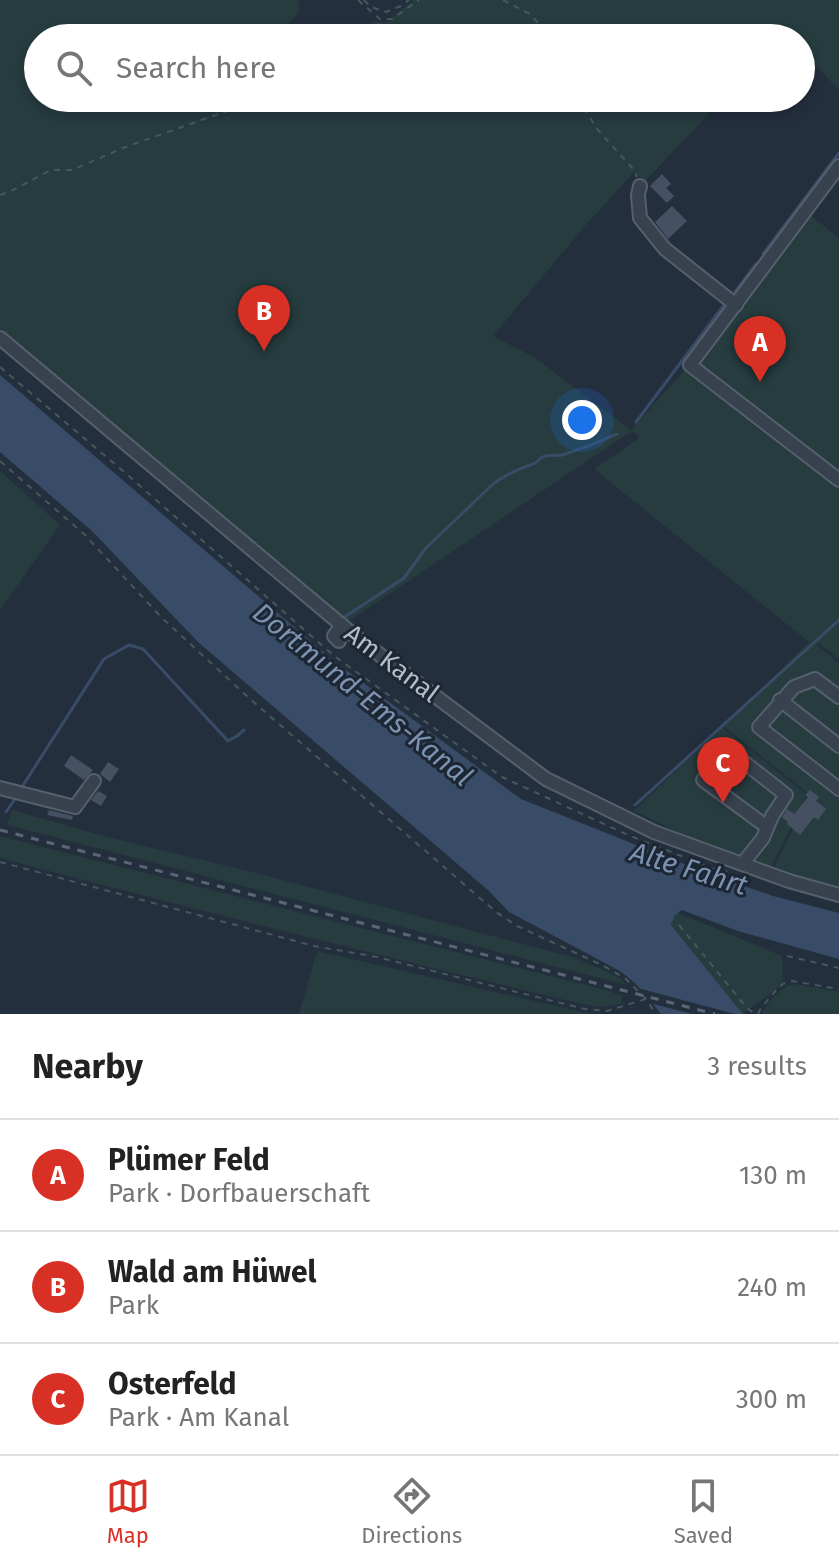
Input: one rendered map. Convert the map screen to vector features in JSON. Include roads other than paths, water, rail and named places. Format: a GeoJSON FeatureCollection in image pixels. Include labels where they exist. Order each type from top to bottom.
{"type":"FeatureCollection","features":[{"type":"Feature","properties":{"kind":"street"},"geometry":{"type":"LineString","coordinates":[[839,166],[690,365],[839,480]]}},
{"type":"Feature","properties":{"kind":"street"},"geometry":{"type":"LineString","coordinates":[[640,186],[640,218],[665,249],[736,305]]}},
{"type":"Feature","properties":{"kind":"street","name":"Am Kanal"},"geometry":{"type":"LineString","coordinates":[[0,338],[342,625],[546,779],[654,832],[789,881],[839,895]]}},
{"type":"Feature","properties":{"kind":"street"},"geometry":{"type":"LineString","coordinates":[[339,641],[334,636],[342,625]]}},
{"type":"Feature","properties":{"kind":"street"},"geometry":{"type":"LineString","coordinates":[[839,697],[815,679],[794,687],[759,727],[839,789]]}},
{"type":"Feature","properties":{"kind":"street"},"geometry":{"type":"LineString","coordinates":[[780,700],[839,746]]}},
{"type":"Feature","properties":{"kind":"street"},"geometry":{"type":"LineString","coordinates":[[726,748],[786,795],[772,816],[763,838],[743,863]]}},
{"type":"Feature","properties":{"kind":"street"},"geometry":{"type":"LineString","coordinates":[[703,780],[767,827]]}},
{"type":"Feature","properties":{"kind":"street"},"geometry":{"type":"LineString","coordinates":[[0,788],[75,807],[94,781]]}},
{"type":"Feature","properties":{"kind":"water"},"geometry":{"type":"Polygon","coordinates":[[[0,375],[335,662],[521,799],[709,874],[773,896],[839,913],[839,959],[738,931],[682,910],[675,915],[671,925],[743,1014],[661,1014],[635,983],[620,971],[509,912],[489,891],[198,642],[92,531],[0,452],[0,375]]]}},
{"type":"Feature","properties":{"kind":"waterway"},"geometry":{"type":"LineString","coordinates":[[763,254],[839,153]]}},
{"type":"Feature","properties":{"kind":"waterway"},"geometry":{"type":"LineString","coordinates":[[735,292],[756,264]]}},
{"type":"Feature","properties":{"kind":"waterway"},"geometry":{"type":"LineString","coordinates":[[636,422],[724,305]]}},
{"type":"Feature","properties":{"kind":"waterway"},"geometry":{"type":"LineString","coordinates":[[343,618],[404,578],[426,548],[493,484],[540,458],[562,455],[617,434]]}},
{"type":"Feature","properties":{"kind":"waterway"},"geometry":{"type":"LineString","coordinates":[[635,805],[839,620]]}},
{"type":"Feature","properties":{"kind":"waterway"},"geometry":{"type":"LineString","coordinates":[[20,790],[104,659],[129,645],[143,649],[228,741],[244,730]]}},
{"type":"Feature","properties":{"kind":"waterway"},"geometry":{"type":"LineString","coordinates":[[6,812],[15,799]]}},
{"type":"Feature","properties":{"kind":"railway"},"geometry":{"type":"LineString","coordinates":[[0,830],[715,1014]]}},
{"type":"Feature","properties":{"kind":"place","name":"Wald am Hüwel"},"geometry":{"type":"Point","coordinates":[264,351]}},
{"type":"Feature","properties":{"kind":"place","name":"Plümer Feld"},"geometry":{"type":"Point","coordinates":[760,382]}},
{"type":"Feature","properties":{"kind":"place","name":"Osterfeld"},"geometry":{"type":"Point","coordinates":[723,803]}},
{"type":"Feature","properties":{"kind":"water label","name":"Dortmund-Ems-Kanal"},"geometry":{"type":"Point","coordinates":[363,694]}},
{"type":"Feature","properties":{"kind":"water label","name":"Alte Fahrt"},"geometry":{"type":"Point","coordinates":[689,868]}}]}
